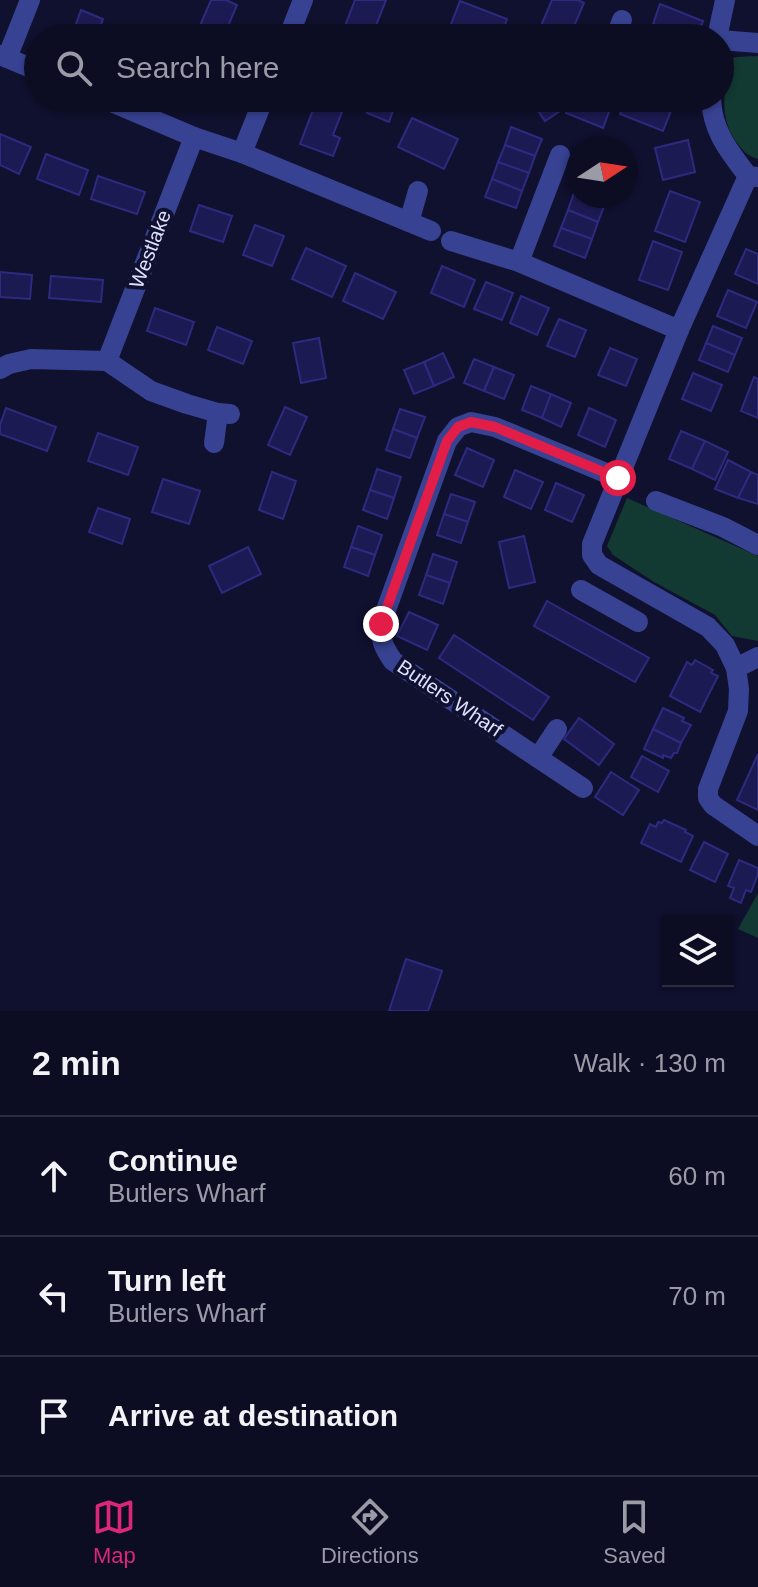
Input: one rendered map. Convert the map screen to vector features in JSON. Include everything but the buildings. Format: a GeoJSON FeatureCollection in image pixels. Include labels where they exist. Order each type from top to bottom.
{"type":"FeatureCollection","features":[{"type":"Feature","properties":{"kind":"street"},"geometry":{"type":"LineString","coordinates":[[24,65],[4,56],[30,0]]}},
{"type":"Feature","properties":{"kind":"street"},"geometry":{"type":"LineString","coordinates":[[294,24],[303,0]]}},
{"type":"Feature","properties":{"kind":"street"},"geometry":{"type":"LineString","coordinates":[[721,24],[725,0]]}},
{"type":"Feature","properties":{"kind":"street"},"geometry":{"type":"LineString","coordinates":[[734,41],[758,43]]}},
{"type":"Feature","properties":{"kind":"street"},"geometry":{"type":"LineString","coordinates":[[135,112],[431,231]]}},
{"type":"Feature","properties":{"kind":"street"},"geometry":{"type":"LineString","coordinates":[[242,153],[258,112]]}},
{"type":"Feature","properties":{"kind":"street"},"geometry":{"type":"LineString","coordinates":[[712,112],[724,145],[753,176],[679,330],[592,544],[592,555],[599,565],[708,627],[725,645],[736,668],[738,711],[708,789],[708,798],[713,805],[758,836]]}},
{"type":"Feature","properties":{"kind":"street","name":"Westlake"},"geometry":{"type":"LineString","coordinates":[[107,361],[194,137]]}},
{"type":"Feature","properties":{"kind":"street"},"geometry":{"type":"LineString","coordinates":[[519,262],[560,155]]}},
{"type":"Feature","properties":{"kind":"street"},"geometry":{"type":"LineString","coordinates":[[409,222],[418,191]]}},
{"type":"Feature","properties":{"kind":"street"},"geometry":{"type":"LineString","coordinates":[[451,241],[519,262],[679,330]]}},
{"type":"Feature","properties":{"kind":"street"},"geometry":{"type":"LineString","coordinates":[[0,369],[31,359],[107,361],[151,391],[224,413],[214,443]]}},
{"type":"Feature","properties":{"kind":"street","name":"Butlers Wharf"},"geometry":{"type":"LineString","coordinates":[[583,788],[393,661],[384,649],[381,624],[447,441],[458,427],[471,422],[495,427],[618,478]]}},
{"type":"Feature","properties":{"kind":"street"},"geometry":{"type":"LineString","coordinates":[[656,501],[723,527],[758,545]]}},
{"type":"Feature","properties":{"kind":"street"},"geometry":{"type":"LineString","coordinates":[[610,605],[625,580]]}},
{"type":"Feature","properties":{"kind":"street"},"geometry":{"type":"LineString","coordinates":[[581,590],[638,622]]}},
{"type":"Feature","properties":{"kind":"street"},"geometry":{"type":"LineString","coordinates":[[736,668],[758,657]]}},
{"type":"Feature","properties":{"kind":"street"},"geometry":{"type":"LineString","coordinates":[[538,758],[557,729]]}},
{"type":"Feature","properties":{"kind":"green space"},"geometry":{"type":"Polygon","coordinates":[[[758,56],[758,159],[738,144],[725,115],[725,112],[734,112],[736,57],[758,56]]]}},
{"type":"Feature","properties":{"kind":"green space"},"geometry":{"type":"Polygon","coordinates":[[[627,498],[758,556],[758,641],[732,636],[715,615],[654,582],[613,555],[607,546],[627,498]]]}},
{"type":"Feature","properties":{"kind":"green space"},"geometry":{"type":"Polygon","coordinates":[[[758,893],[758,938],[738,929],[758,893]]]}},
{"type":"Feature","properties":{"kind":"route"},"geometry":{"type":"LineString","coordinates":[[381,624],[447,441],[458,427],[471,422],[495,427],[618,478]]}}]}
